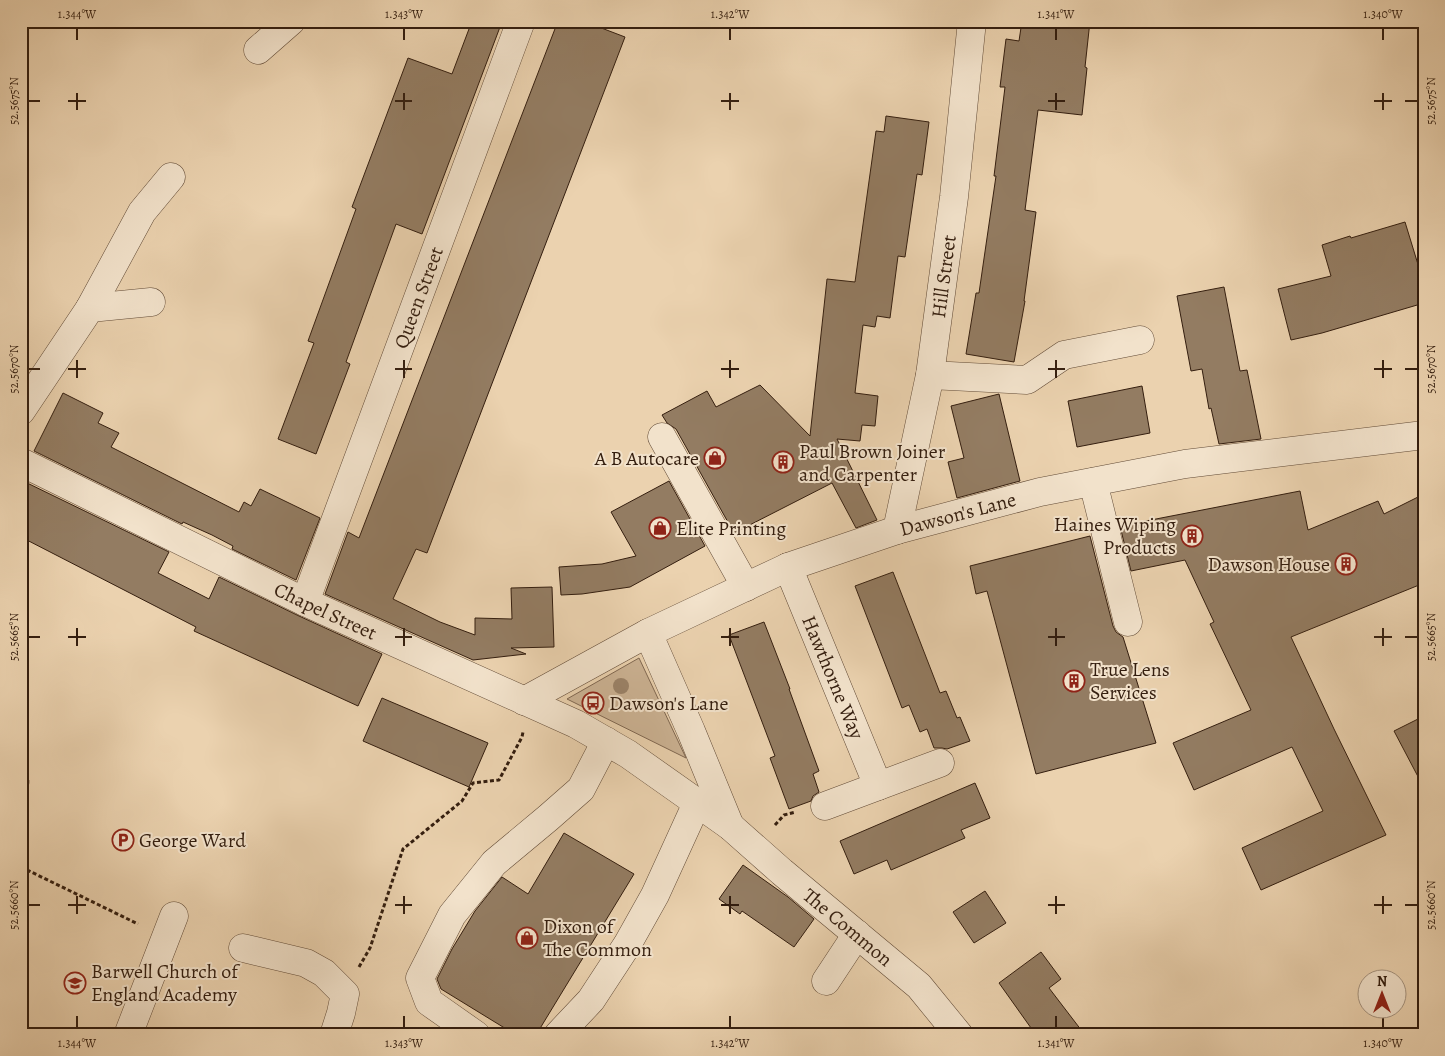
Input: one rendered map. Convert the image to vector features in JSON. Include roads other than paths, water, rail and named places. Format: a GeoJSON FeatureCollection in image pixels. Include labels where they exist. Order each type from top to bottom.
{"type":"FeatureCollection","features":[{"type":"Feature","properties":{"kind":"street"},"geometry":{"type":"LineString","coordinates":[[258,50],[291,21]]}},
{"type":"Feature","properties":{"kind":"street","name":"Queen Street"},"geometry":{"type":"LineString","coordinates":[[305,602],[521,21]]}},
{"type":"Feature","properties":{"kind":"street","name":"Hill Street"},"geometry":{"type":"LineString","coordinates":[[898,530],[930,375],[954,197],[972,21]]}},
{"type":"Feature","properties":{"kind":"street"},"geometry":{"type":"LineString","coordinates":[[21,411],[90,308],[142,212],[171,177]]}},
{"type":"Feature","properties":{"kind":"street"},"geometry":{"type":"LineString","coordinates":[[90,308],[152,302]]}},
{"type":"Feature","properties":{"kind":"street"},"geometry":{"type":"LineString","coordinates":[[930,375],[1027,380],[1064,355],[1140,340]]}},
{"type":"Feature","properties":{"kind":"street","name":"Dawson's Lane"},"geometry":{"type":"LineString","coordinates":[[524,701],[648,633],[788,567],[898,530],[1040,492],[1185,464],[1424,435]]}},
{"type":"Feature","properties":{"kind":"street"},"geometry":{"type":"LineString","coordinates":[[662,437],[746,587]]}},
{"type":"Feature","properties":{"kind":"street","name":"Chapel Street"},"geometry":{"type":"LineString","coordinates":[[21,462],[305,602],[576,724],[628,754],[730,826]]}},
{"type":"Feature","properties":{"kind":"street"},"geometry":{"type":"LineString","coordinates":[[1093,482],[1128,622]]}},
{"type":"Feature","properties":{"kind":"street","name":"Hawthorne Way"},"geometry":{"type":"LineString","coordinates":[[788,567],[878,786]]}},
{"type":"Feature","properties":{"kind":"street"},"geometry":{"type":"LineString","coordinates":[[648,633],[692,731],[730,826]]}},
{"type":"Feature","properties":{"kind":"street"},"geometry":{"type":"LineString","coordinates":[[476,1035],[429,1002],[420,978],[452,915],[494,862],[581,789],[606,742]]}},
{"type":"Feature","properties":{"kind":"street"},"geometry":{"type":"LineString","coordinates":[[825,806],[940,763]]}},
{"type":"Feature","properties":{"kind":"street"},"geometry":{"type":"LineString","coordinates":[[558,1035],[591,1000],[627,944],[655,895],[697,803]]}},
{"type":"Feature","properties":{"kind":"street","name":"The Common"},"geometry":{"type":"LineString","coordinates":[[730,826],[919,986],[959,1035]]}},
{"type":"Feature","properties":{"kind":"street"},"geometry":{"type":"LineString","coordinates":[[128,1035],[170,927]]}},
{"type":"Feature","properties":{"kind":"street"},"geometry":{"type":"LineString","coordinates":[[826,981],[857,934]]}},
{"type":"Feature","properties":{"kind":"street"},"geometry":{"type":"LineString","coordinates":[[243,948],[306,963],[324,973],[345,994],[342,1012],[334,1035]]}},
{"type":"Feature","properties":{"kind":"place","name":"A B Autocare"},"geometry":{"type":"Point","coordinates":[715,458]}},
{"type":"Feature","properties":{"kind":"place","name":"Paul Brown Joiner and Carpenter"},"geometry":{"type":"Point","coordinates":[783,462]}},
{"type":"Feature","properties":{"kind":"place","name":"Elite Printing"},"geometry":{"type":"Point","coordinates":[660,528]}},
{"type":"Feature","properties":{"kind":"place","name":"Haines Wiping Products"},"geometry":{"type":"Point","coordinates":[1192,536]}},
{"type":"Feature","properties":{"kind":"place","name":"Dawson House"},"geometry":{"type":"Point","coordinates":[1346,564]}},
{"type":"Feature","properties":{"kind":"place","name":"True Lens Services"},"geometry":{"type":"Point","coordinates":[1074,681]}},
{"type":"Feature","properties":{"kind":"place","name":"Dawson's Lane"},"geometry":{"type":"Point","coordinates":[593,703]}},
{"type":"Feature","properties":{"kind":"place","name":"George Ward"},"geometry":{"type":"Point","coordinates":[123,840]}},
{"type":"Feature","properties":{"kind":"place","name":"Dixon of The Common"},"geometry":{"type":"Point","coordinates":[527,938]}},
{"type":"Feature","properties":{"kind":"place","name":"Barwell Church of England Academy"},"geometry":{"type":"Point","coordinates":[75,983]}}]}
